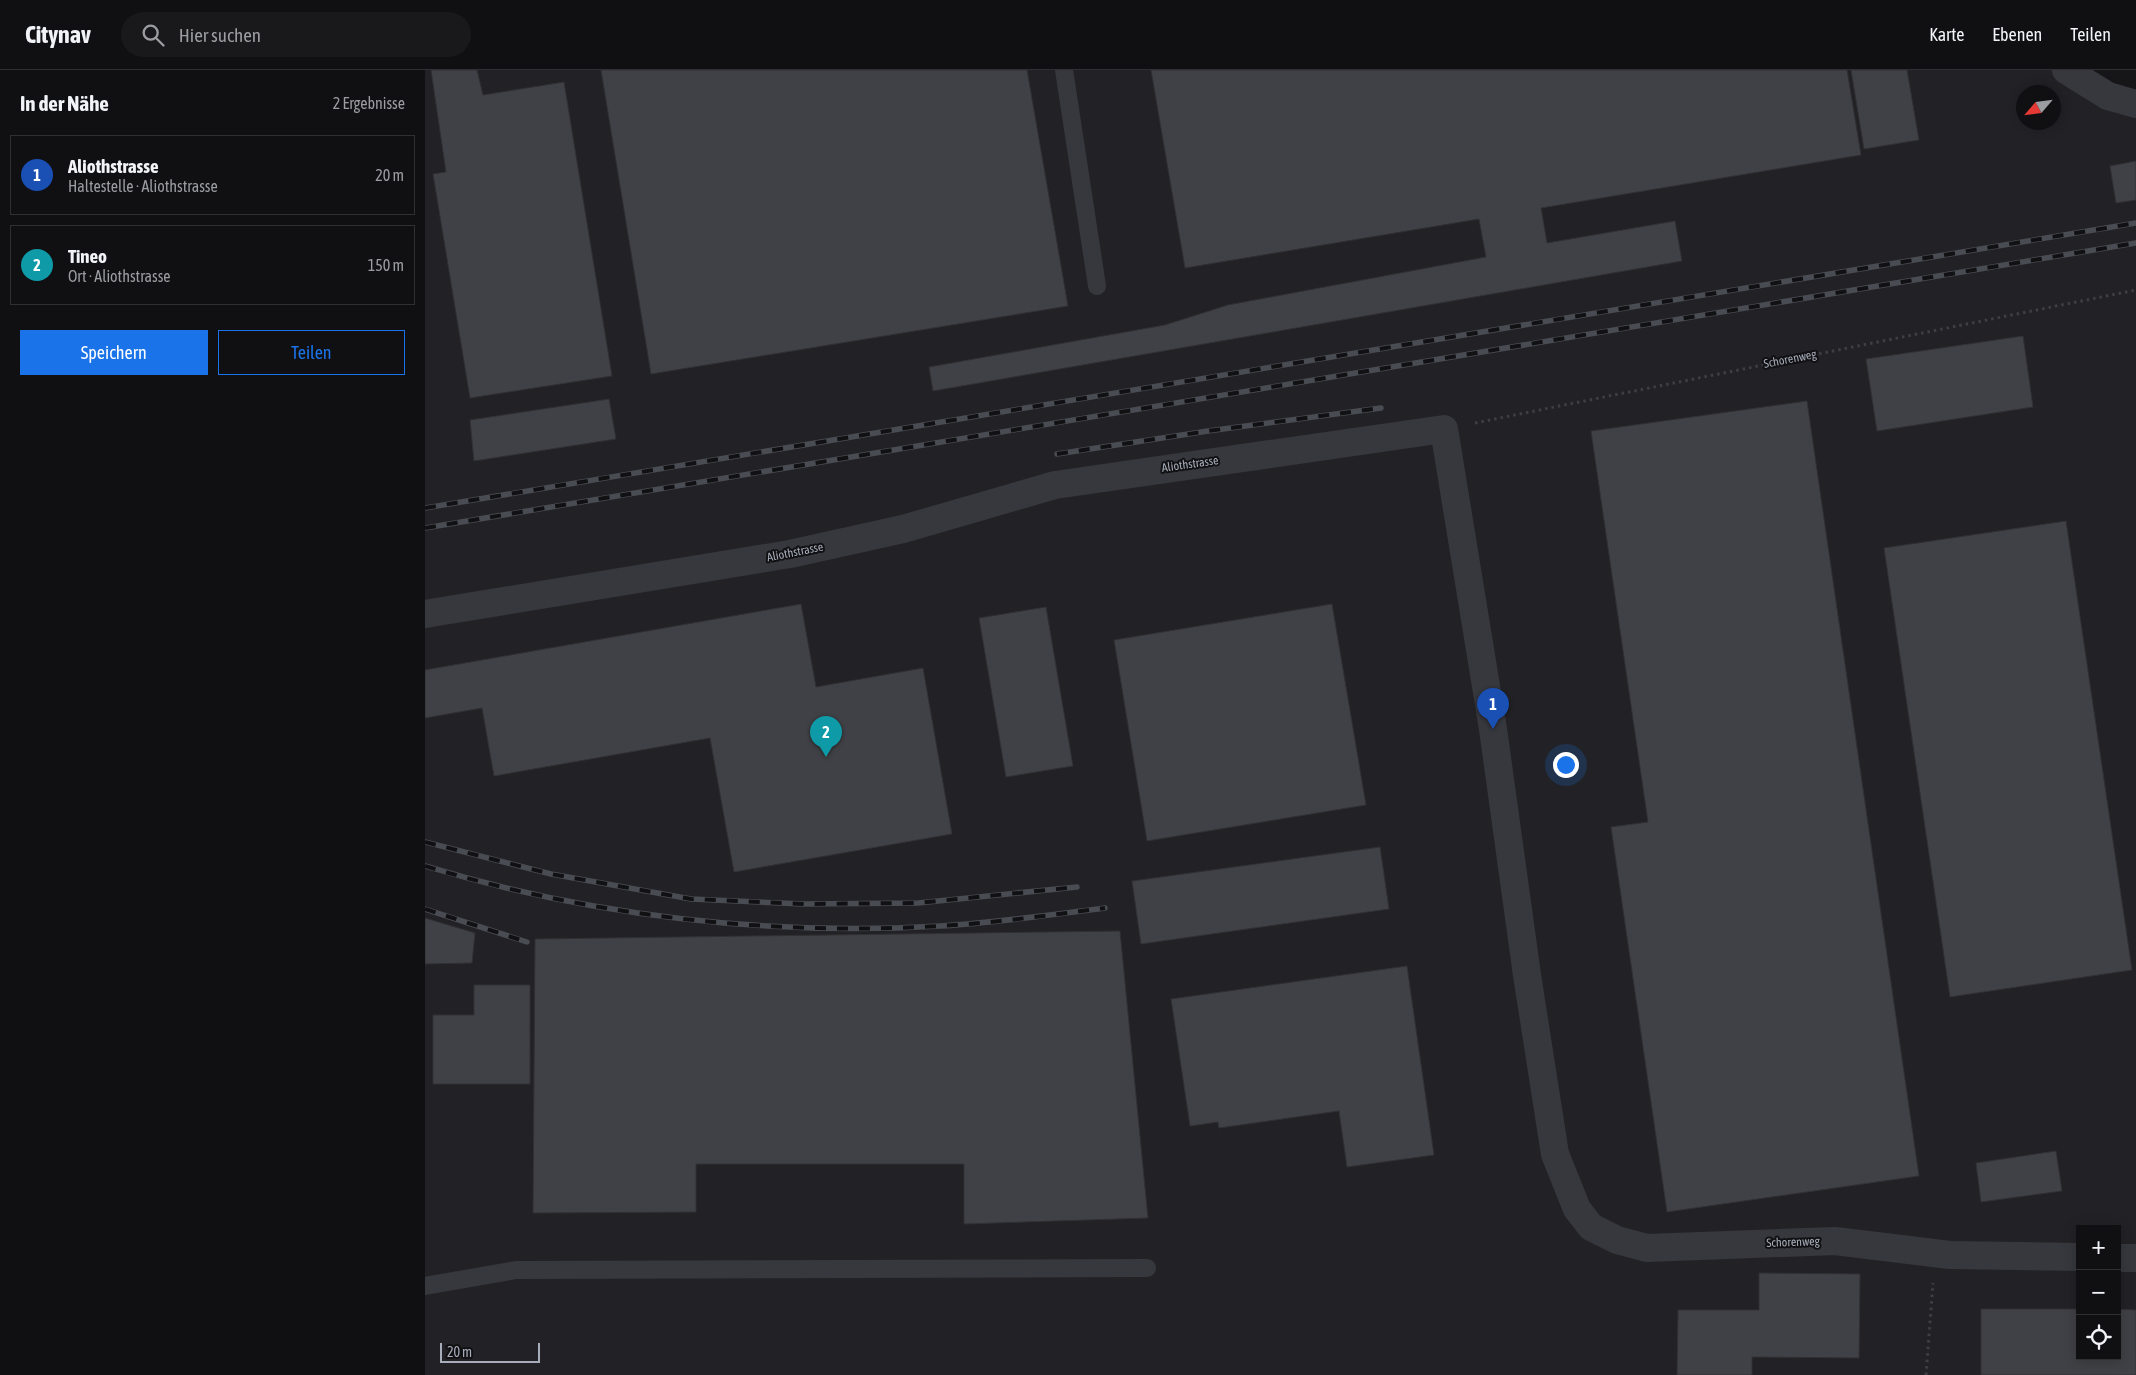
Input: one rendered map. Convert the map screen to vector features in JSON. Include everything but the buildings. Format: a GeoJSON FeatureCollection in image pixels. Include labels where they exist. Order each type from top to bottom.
{"type":"FeatureCollection","features":[{"type":"Feature","properties":{"kind":"street"},"geometry":{"type":"LineString","coordinates":[[2067,70],[2108,96],[2136,104]]}},
{"type":"Feature","properties":{"kind":"street","name":"Aliothstrasse"},"geometry":{"type":"LineString","coordinates":[[425,614],[790,554],[903,529],[1055,484],[1444,429]]}},
{"type":"Feature","properties":{"kind":"street","name":"Schorenweg"},"geometry":{"type":"LineString","coordinates":[[1444,429],[1493,729],[1527,975],[1555,1154],[1577,1209],[1591,1227],[1617,1240],[1647,1248],[1835,1241],[1935,1253],[2076,1257]]}},
{"type":"Feature","properties":{"kind":"street"},"geometry":{"type":"LineString","coordinates":[[2121,1258],[2136,1258]]}},
{"type":"Feature","properties":{"kind":"lane"},"geometry":{"type":"LineString","coordinates":[[1064,70],[1097,286]]}},
{"type":"Feature","properties":{"kind":"lane"},"geometry":{"type":"LineString","coordinates":[[425,1286],[516,1270],[1147,1268]]}},
{"type":"Feature","properties":{"kind":"path","name":"Schorenweg"},"geometry":{"type":"LineString","coordinates":[[1444,429],[2136,290]]}},
{"type":"Feature","properties":{"kind":"path"},"geometry":{"type":"LineString","coordinates":[[1926,1375],[1935,1253]]}},
{"type":"Feature","properties":{"kind":"shaded area"},"geometry":{"type":"Polygon","coordinates":[[[425,70],[2066,70],[2136,104],[2136,1375],[425,1375],[425,70]]]}},
{"type":"Feature","properties":{"kind":"railway"},"geometry":{"type":"LineString","coordinates":[[425,508],[2136,223]]}},
{"type":"Feature","properties":{"kind":"railway"},"geometry":{"type":"LineString","coordinates":[[425,528],[2136,243]]}},
{"type":"Feature","properties":{"kind":"railway"},"geometry":{"type":"LineString","coordinates":[[1057,454],[1208,431],[1381,408]]}},
{"type":"Feature","properties":{"kind":"railway"},"geometry":{"type":"LineString","coordinates":[[425,842],[551,874],[691,899],[804,904],[918,903],[1077,887]]}},
{"type":"Feature","properties":{"kind":"railway"},"geometry":{"type":"LineString","coordinates":[[425,866],[551,898],[615,910],[745,925],[810,928],[940,926],[1002,921],[1105,908]]}},
{"type":"Feature","properties":{"kind":"railway"},"geometry":{"type":"LineString","coordinates":[[425,909],[527,942]]}},
{"type":"Feature","properties":{"kind":"place","name":"Aliothstrasse"},"geometry":{"type":"Point","coordinates":[1493,729]}},
{"type":"Feature","properties":{"kind":"place","name":"Tineo"},"geometry":{"type":"Point","coordinates":[826,757]}}]}
